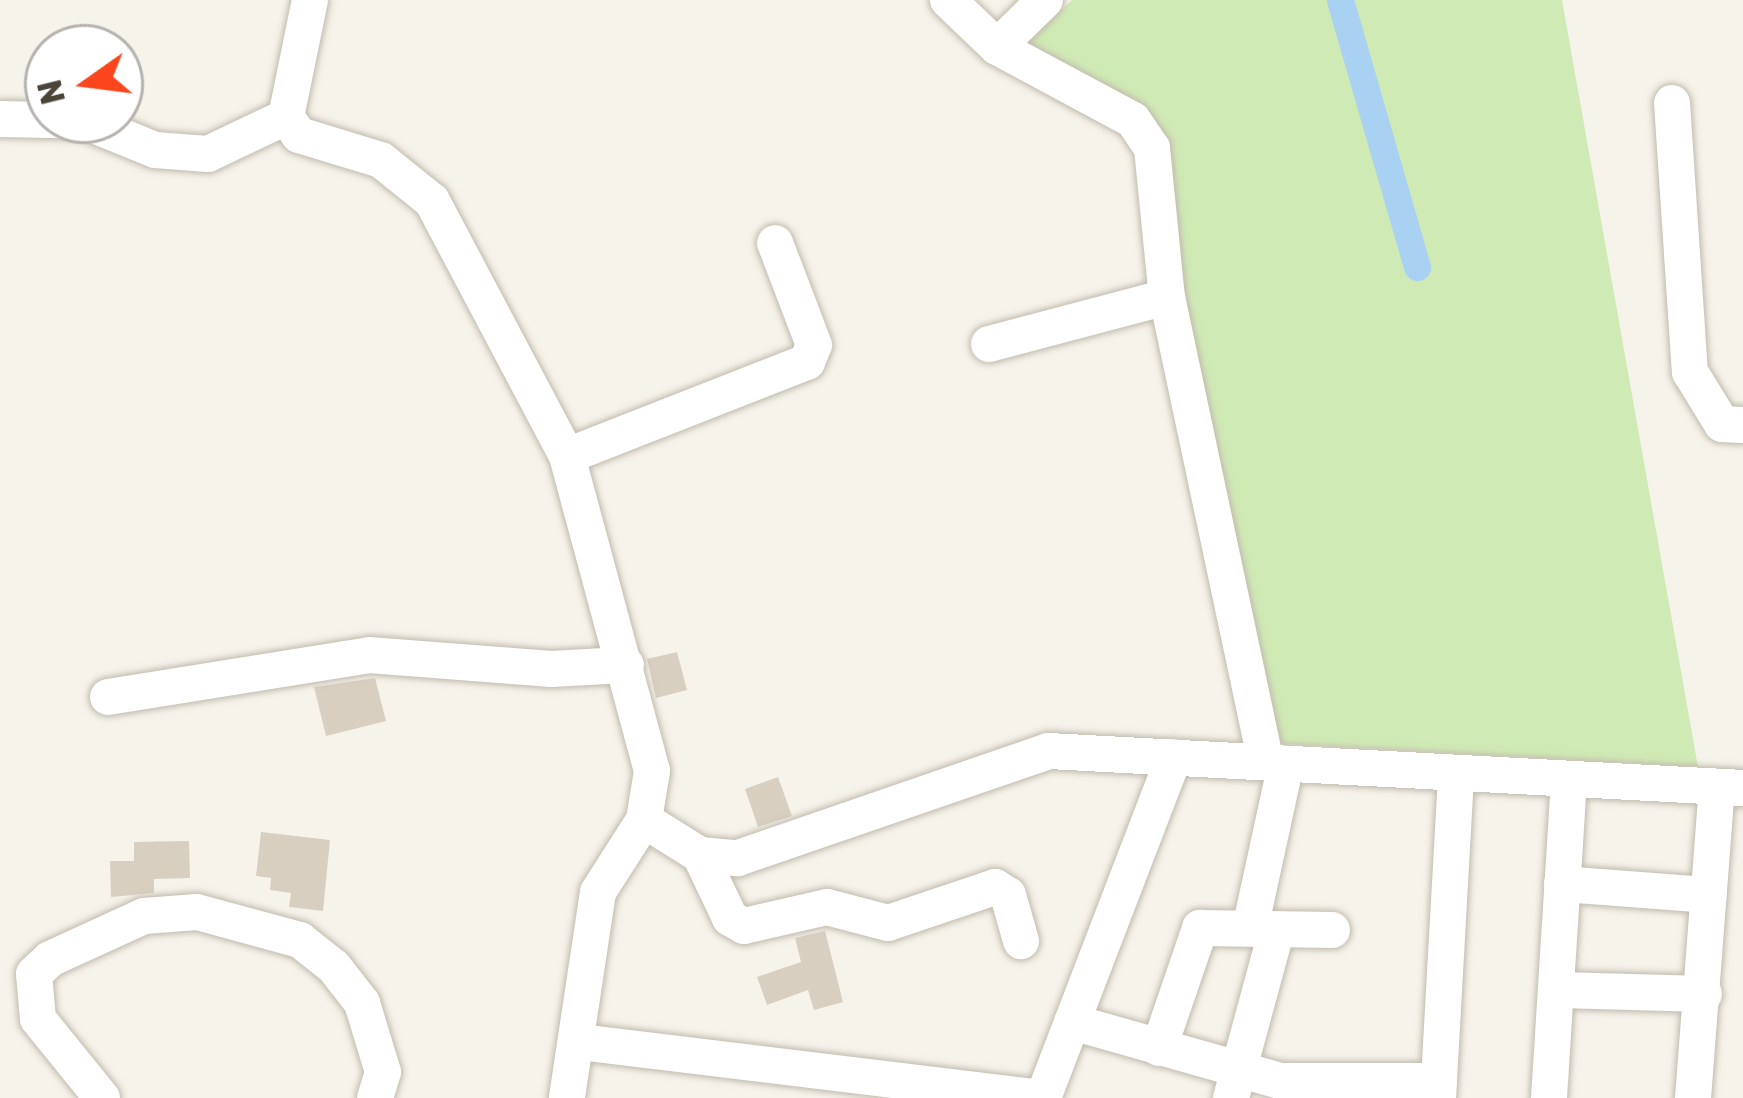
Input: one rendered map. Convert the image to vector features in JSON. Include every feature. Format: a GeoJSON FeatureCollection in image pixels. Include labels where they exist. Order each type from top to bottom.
{"type":"FeatureCollection","features":[{"type":"Feature","properties":{"kind":"street"},"geometry":{"type":"LineString","coordinates":[[310,0],[286,117],[299,135],[381,160],[432,201],[567,456],[652,772],[644,820],[598,892],[586,939],[580,1042],[567,1098]]}},
{"type":"Feature","properties":{"kind":"street"},"geometry":{"type":"LineString","coordinates":[[948,0],[998,47],[1133,119],[1153,148],[1167,297],[1276,763],[1263,928],[1234,1084]]}},
{"type":"Feature","properties":{"kind":"street"},"geometry":{"type":"LineString","coordinates":[[998,47],[1045,0]]}},
{"type":"Feature","properties":{"kind":"street"},"geometry":{"type":"LineString","coordinates":[[1672,103],[1690,372],[1722,424],[1743,425]]}},
{"type":"Feature","properties":{"kind":"street"},"geometry":{"type":"LineString","coordinates":[[140,144],[155,150],[208,154],[286,117]]}},
{"type":"Feature","properties":{"kind":"street"},"geometry":{"type":"LineString","coordinates":[[567,456],[807,362],[814,345],[775,243]]}},
{"type":"Feature","properties":{"kind":"street"},"geometry":{"type":"LineString","coordinates":[[989,344],[1167,297]]}},
{"type":"Feature","properties":{"kind":"street"},"geometry":{"type":"LineString","coordinates":[[108,697],[369,655],[551,669],[626,664]]}},
{"type":"Feature","properties":{"kind":"street"},"geometry":{"type":"LineString","coordinates":[[644,820],[700,855],[738,858],[1049,751],[1730,788],[1693,1098]]}},
{"type":"Feature","properties":{"kind":"street"},"geometry":{"type":"LineString","coordinates":[[580,1042],[1041,1098],[1174,758]]}},
{"type":"Feature","properties":{"kind":"street"},"geometry":{"type":"LineString","coordinates":[[1072,1022],[1159,1048],[1234,1084],[1280,1081],[1439,1090],[1456,776]]}},
{"type":"Feature","properties":{"kind":"street"},"geometry":{"type":"LineString","coordinates":[[1549,1098],[1560,990],[1569,781]]}},
{"type":"Feature","properties":{"kind":"street"},"geometry":{"type":"LineString","coordinates":[[700,855],[730,918],[744,926],[826,907],[888,922],[995,887],[1008,895],[1021,941]]}},
{"type":"Feature","properties":{"kind":"street"},"geometry":{"type":"LineString","coordinates":[[1562,884],[1721,879]]}},
{"type":"Feature","properties":{"kind":"street"},"geometry":{"type":"LineString","coordinates":[[102,1098],[38,1019],[34,974],[50,958],[144,916],[196,912],[300,940],[334,967],[362,1003],[382,1072],[375,1098]]}},
{"type":"Feature","properties":{"kind":"street"},"geometry":{"type":"LineString","coordinates":[[1159,1048],[1200,928],[1331,930]]}},
{"type":"Feature","properties":{"kind":"street"},"geometry":{"type":"LineString","coordinates":[[1560,990],[1704,994]]}},
{"type":"Feature","properties":{"kind":"green space"},"geometry":{"type":"Polygon","coordinates":[[[1072,0],[1562,0],[1698,767],[1258,742],[1162,157],[1025,45],[1072,0]]]}},
{"type":"Feature","properties":{"kind":"building"},"geometry":{"type":"Polygon","coordinates":[[[677,652],[687,690],[656,698],[647,659],[677,652]]]}},
{"type":"Feature","properties":{"kind":"building"},"geometry":{"type":"Polygon","coordinates":[[[375,678],[386,721],[326,736],[314,687],[375,678]]]}},
{"type":"Feature","properties":{"kind":"building"},"geometry":{"type":"Polygon","coordinates":[[[778,777],[792,816],[758,827],[745,789],[778,777]]]}},
{"type":"Feature","properties":{"kind":"building"},"geometry":{"type":"Polygon","coordinates":[[[261,832],[330,840],[323,911],[289,907],[291,893],[270,890],[271,878],[256,876],[261,832]]]}},
{"type":"Feature","properties":{"kind":"building"},"geometry":{"type":"Polygon","coordinates":[[[189,841],[190,878],[154,879],[154,893],[111,897],[110,861],[134,861],[134,842],[189,841]]]}},
{"type":"Feature","properties":{"kind":"building"},"geometry":{"type":"Polygon","coordinates":[[[825,931],[843,1002],[814,1010],[808,990],[767,1005],[757,977],[801,962],[795,938],[825,931]]]}},
{"type":"Feature","properties":{"kind":"waterway"},"geometry":{"type":"LineString","coordinates":[[1340,0],[1417,267]]}}]}
